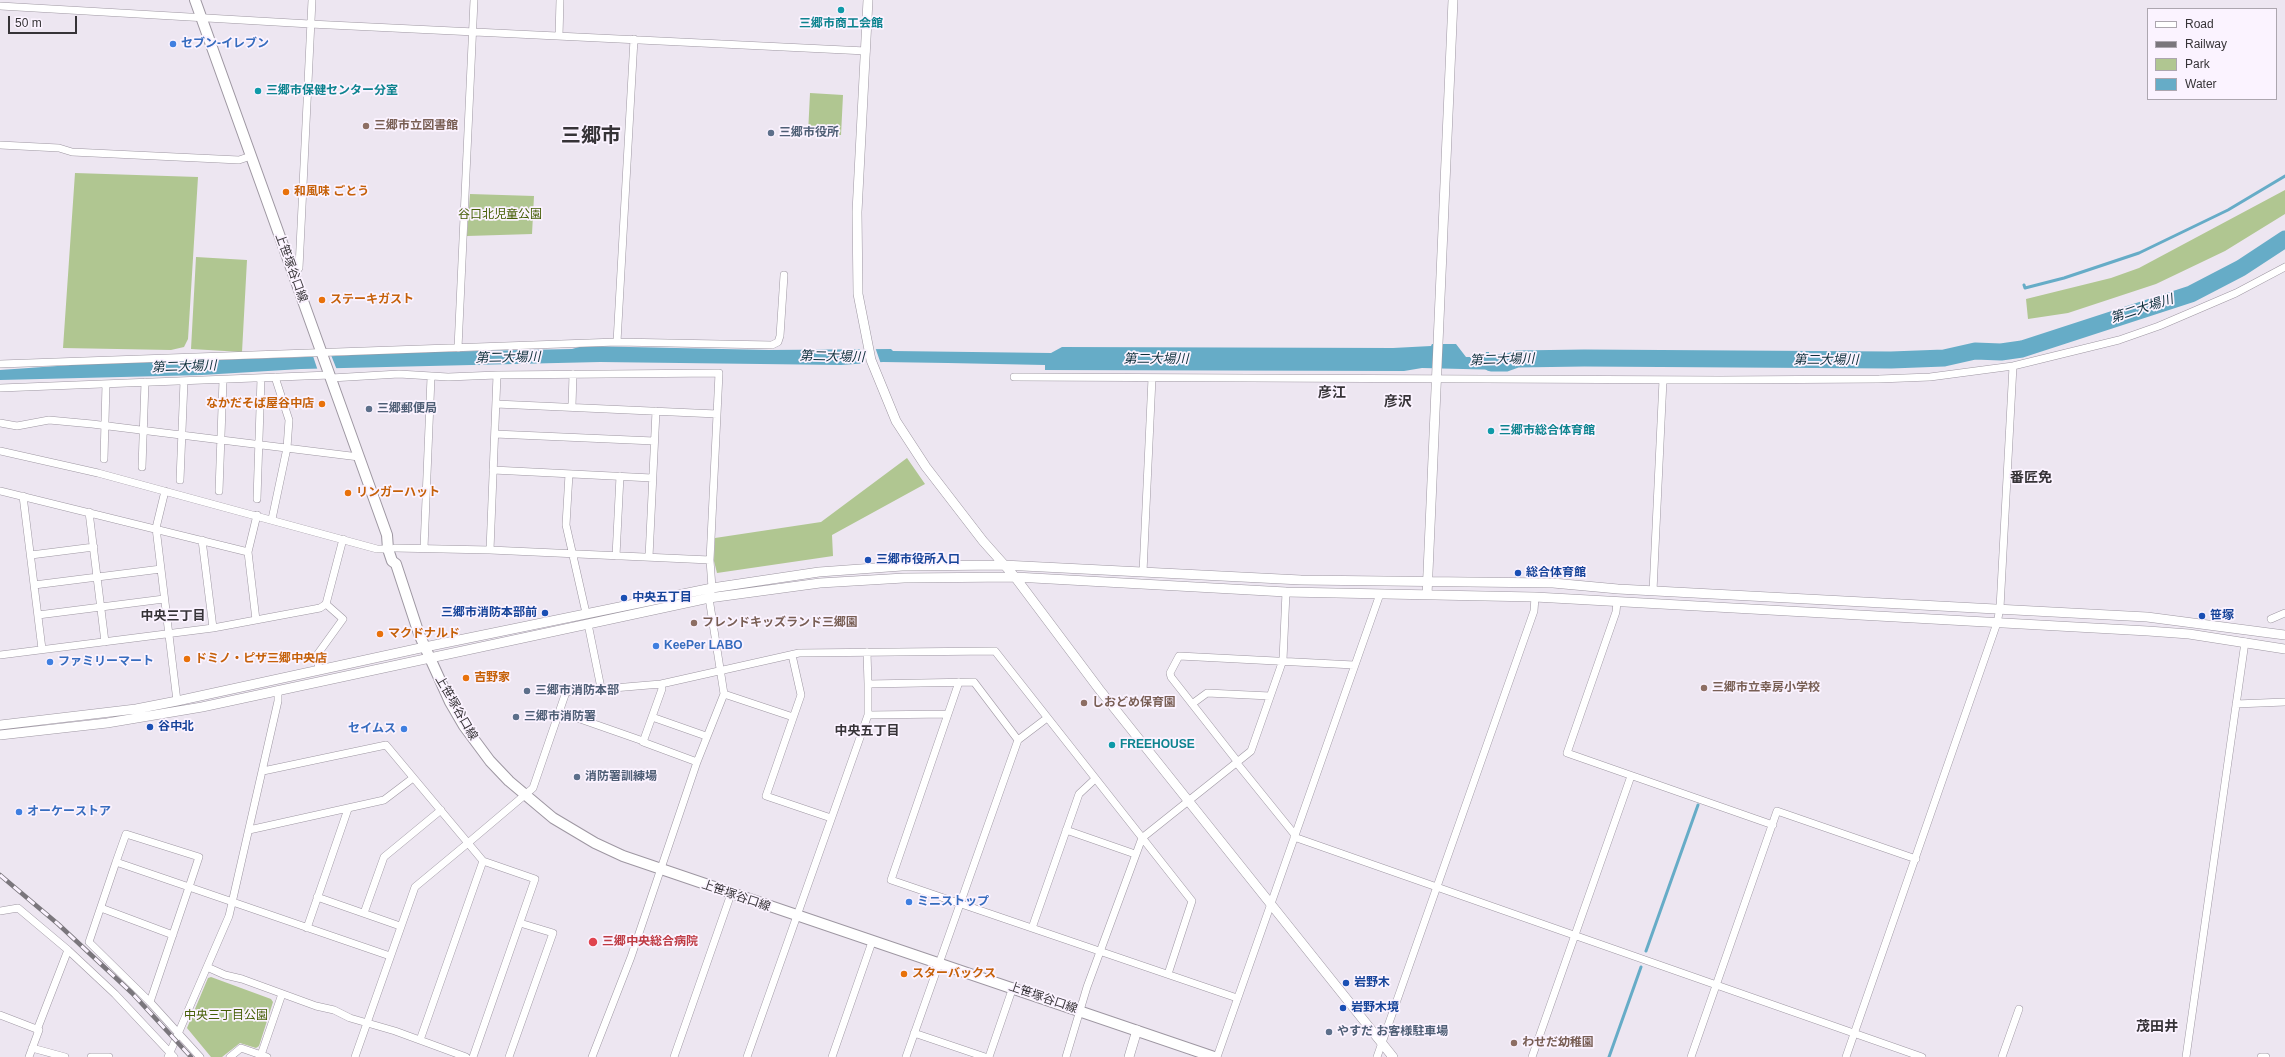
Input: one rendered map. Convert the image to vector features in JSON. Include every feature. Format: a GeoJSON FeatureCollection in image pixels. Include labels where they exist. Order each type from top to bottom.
{"type":"FeatureCollection","features":[{"type":"Feature","properties":{"kind":"main road","name":"上笹塚谷口線"},"geometry":{"type":"LineString","coordinates":[[195,0],[386,535],[392,540],[391,549],[398,559],[396,564],[425,647],[450,702],[490,761],[525,797],[553,818],[595,843],[662,871],[872,942],[940,962],[1214,1057]]}},
{"type":"Feature","properties":{"kind":"street"},"geometry":{"type":"LineString","coordinates":[[294,275],[299,268],[312,0]]}},
{"type":"Feature","properties":{"kind":"street"},"geometry":{"type":"LineString","coordinates":[[458,348],[474,0]]}},
{"type":"Feature","properties":{"kind":"street"},"geometry":{"type":"LineString","coordinates":[[559,36],[560,0]]}},
{"type":"Feature","properties":{"kind":"street"},"geometry":{"type":"LineString","coordinates":[[868,0],[856,244],[858,294],[864,330],[876,376],[896,421],[914,450],[1003,565],[1015,577],[1099,688],[1393,1057]]}},
{"type":"Feature","properties":{"kind":"street"},"geometry":{"type":"LineString","coordinates":[[1427,595],[1453,0]]}},
{"type":"Feature","properties":{"kind":"street"},"geometry":{"type":"LineString","coordinates":[[0,6],[310,24],[866,51]]}},
{"type":"Feature","properties":{"kind":"street"},"geometry":{"type":"LineString","coordinates":[[617,342],[634,39]]}},
{"type":"Feature","properties":{"kind":"street"},"geometry":{"type":"LineString","coordinates":[[0,145],[59,148],[72,152],[239,160],[251,156]]}},
{"type":"Feature","properties":{"kind":"street"},"geometry":{"type":"LineString","coordinates":[[1014,377],[1152,378],[1436,374],[1663,380],[1879,380],[1930,377],[2013,366],[2102,345],[2159,326],[2236,293],[2285,267]]}},
{"type":"Feature","properties":{"kind":"street"},"geometry":{"type":"LineString","coordinates":[[0,364],[617,342],[772,346],[778,342],[780,336],[784,275]]}},
{"type":"Feature","properties":{"kind":"street"},"geometry":{"type":"LineString","coordinates":[[1846,1057],[1997,623],[2000,608],[2013,366]]}},
{"type":"Feature","properties":{"kind":"street"},"geometry":{"type":"LineString","coordinates":[[0,388],[330,375],[399,374],[431,377],[719,373],[710,560],[712,588],[709,598],[724,694],[696,762],[662,871],[631,957],[592,1057]]}},
{"type":"Feature","properties":{"kind":"street"},"geometry":{"type":"LineString","coordinates":[[572,406],[573,374]]}},
{"type":"Feature","properties":{"kind":"street"},"geometry":{"type":"LineString","coordinates":[[490,550],[497,376]]}},
{"type":"Feature","properties":{"kind":"street"},"geometry":{"type":"LineString","coordinates":[[424,548],[431,377]]}},
{"type":"Feature","properties":{"kind":"street"},"geometry":{"type":"LineString","coordinates":[[257,499],[261,378]]}},
{"type":"Feature","properties":{"kind":"street"},"geometry":{"type":"LineString","coordinates":[[273,516],[287,448],[289,420],[275,378]]}},
{"type":"Feature","properties":{"kind":"street"},"geometry":{"type":"LineString","coordinates":[[1142,572],[1152,378]]}},
{"type":"Feature","properties":{"kind":"street"},"geometry":{"type":"LineString","coordinates":[[219,491],[223,380]]}},
{"type":"Feature","properties":{"kind":"street"},"geometry":{"type":"LineString","coordinates":[[1653,591],[1663,380]]}},
{"type":"Feature","properties":{"kind":"street"},"geometry":{"type":"LineString","coordinates":[[180,480],[184,381]]}},
{"type":"Feature","properties":{"kind":"street"},"geometry":{"type":"LineString","coordinates":[[142,467],[145,382]]}},
{"type":"Feature","properties":{"kind":"street"},"geometry":{"type":"LineString","coordinates":[[104,459],[106,384]]}},
{"type":"Feature","properties":{"kind":"street"},"geometry":{"type":"LineString","coordinates":[[496,404],[572,406],[717,414]]}},
{"type":"Feature","properties":{"kind":"street"},"geometry":{"type":"LineString","coordinates":[[649,557],[656,411]]}},
{"type":"Feature","properties":{"kind":"street"},"geometry":{"type":"LineString","coordinates":[[0,424],[17,426],[49,420],[143,430],[359,457]]}},
{"type":"Feature","properties":{"kind":"street"},"geometry":{"type":"LineString","coordinates":[[495,434],[654,441]]}},
{"type":"Feature","properties":{"kind":"street"},"geometry":{"type":"LineString","coordinates":[[0,451],[98,473],[257,515],[273,516],[343,539],[383,550],[424,548],[490,550],[710,560]]}},
{"type":"Feature","properties":{"kind":"street"},"geometry":{"type":"LineString","coordinates":[[494,470],[652,478]]}},
{"type":"Feature","properties":{"kind":"street"},"geometry":{"type":"LineString","coordinates":[[569,474],[566,525],[586,613]]}},
{"type":"Feature","properties":{"kind":"street"},"geometry":{"type":"LineString","coordinates":[[616,556],[620,476]]}},
{"type":"Feature","properties":{"kind":"street"},"geometry":{"type":"LineString","coordinates":[[0,491],[156,528],[248,552]]}},
{"type":"Feature","properties":{"kind":"street"},"geometry":{"type":"LineString","coordinates":[[165,491],[156,528],[177,701]]}},
{"type":"Feature","properties":{"kind":"street"},"geometry":{"type":"LineString","coordinates":[[23,496],[42,649]]}},
{"type":"Feature","properties":{"kind":"street"},"geometry":{"type":"LineString","coordinates":[[89,512],[105,642]]}},
{"type":"Feature","properties":{"kind":"street"},"geometry":{"type":"LineString","coordinates":[[256,620],[248,552],[257,515]]}},
{"type":"Feature","properties":{"kind":"street"},"geometry":{"type":"LineString","coordinates":[[0,655],[212,628],[320,608],[326,604],[343,539]]}},
{"type":"Feature","properties":{"kind":"street"},"geometry":{"type":"LineString","coordinates":[[202,540],[212,628]]}},
{"type":"Feature","properties":{"kind":"street"},"geometry":{"type":"LineString","coordinates":[[31,555],[94,546]]}},
{"type":"Feature","properties":{"kind":"street"},"geometry":{"type":"LineString","coordinates":[[0,725],[136,709],[586,613],[712,588],[819,572],[867,568],[946,565],[1003,565],[1301,580],[1427,580],[1554,583],[1653,591],[2000,608],[2147,617],[2285,635]]}},
{"type":"Feature","properties":{"kind":"street"},"geometry":{"type":"LineString","coordinates":[[34,585],[161,569]]}},
{"type":"Feature","properties":{"kind":"street"},"geometry":{"type":"LineString","coordinates":[[0,735],[154,716],[709,598],[820,583],[904,578],[1015,577],[1286,592],[1535,598],[1617,602],[2148,631],[2245,642],[2285,649]]}},
{"type":"Feature","properties":{"kind":"street"},"geometry":{"type":"LineString","coordinates":[[1066,1057],[1100,952],[1142,838],[1236,761],[1251,751],[1283,660],[1286,592]]}},
{"type":"Feature","properties":{"kind":"street"},"geometry":{"type":"LineString","coordinates":[[1217,1057],[1380,594]]}},
{"type":"Feature","properties":{"kind":"street"},"geometry":{"type":"LineString","coordinates":[[1377,1057],[1435,887],[1534,611],[1535,598]]}},
{"type":"Feature","properties":{"kind":"street"},"geometry":{"type":"LineString","coordinates":[[38,615],[164,599]]}},
{"type":"Feature","properties":{"kind":"street"},"geometry":{"type":"LineString","coordinates":[[1617,602],[1616,612],[1567,754],[1772,825]]}},
{"type":"Feature","properties":{"kind":"street"},"geometry":{"type":"LineString","coordinates":[[319,670],[316,655],[343,619],[326,604]]}},
{"type":"Feature","properties":{"kind":"street"},"geometry":{"type":"LineString","coordinates":[[2271,619],[2285,613]]}},
{"type":"Feature","properties":{"kind":"street"},"geometry":{"type":"LineString","coordinates":[[588,624],[601,688]]}},
{"type":"Feature","properties":{"kind":"street"},"geometry":{"type":"LineString","coordinates":[[2186,1057],[2245,642]]}},
{"type":"Feature","properties":{"kind":"street"},"geometry":{"type":"LineString","coordinates":[[355,1057],[415,887],[525,797],[533,788],[566,692],[662,684],[792,655],[993,650],[1192,901],[1168,974]]}},
{"type":"Feature","properties":{"kind":"street"},"geometry":{"type":"LineString","coordinates":[[747,1057],[868,715],[867,652]]}},
{"type":"Feature","properties":{"kind":"street"},"geometry":{"type":"LineString","coordinates":[[792,655],[801,695],[766,796],[831,818]]}},
{"type":"Feature","properties":{"kind":"street"},"geometry":{"type":"LineString","coordinates":[[1354,665],[1283,660],[1180,656],[1170,673],[1192,704],[1294,836],[1435,887],[1922,1057]]}},
{"type":"Feature","properties":{"kind":"street"},"geometry":{"type":"LineString","coordinates":[[959,682],[891,880],[1237,998]]}},
{"type":"Feature","properties":{"kind":"street"},"geometry":{"type":"LineString","coordinates":[[868,684],[974,682],[1018,740]]}},
{"type":"Feature","properties":{"kind":"street"},"geometry":{"type":"LineString","coordinates":[[643,741],[662,689],[662,684]]}},
{"type":"Feature","properties":{"kind":"street"},"geometry":{"type":"LineString","coordinates":[[0,911],[18,908],[68,950],[120,999],[171,1055],[233,902],[278,701],[278,690]]}},
{"type":"Feature","properties":{"kind":"street"},"geometry":{"type":"LineString","coordinates":[[1192,704],[1207,693],[1270,696]]}},
{"type":"Feature","properties":{"kind":"street"},"geometry":{"type":"LineString","coordinates":[[724,694],[793,717]]}},
{"type":"Feature","properties":{"kind":"street"},"geometry":{"type":"LineString","coordinates":[[2236,704],[2285,702]]}},
{"type":"Feature","properties":{"kind":"street"},"geometry":{"type":"LineString","coordinates":[[560,712],[643,741],[696,762]]}},
{"type":"Feature","properties":{"kind":"street"},"geometry":{"type":"LineString","coordinates":[[868,715],[948,714]]}},
{"type":"Feature","properties":{"kind":"street"},"geometry":{"type":"LineString","coordinates":[[652,717],[706,736]]}},
{"type":"Feature","properties":{"kind":"street"},"geometry":{"type":"LineString","coordinates":[[906,1057],[1018,740],[1047,718]]}},
{"type":"Feature","properties":{"kind":"street"},"geometry":{"type":"LineString","coordinates":[[263,771],[386,745],[442,810],[483,861],[535,879],[473,1057]]}},
{"type":"Feature","properties":{"kind":"street"},"geometry":{"type":"LineString","coordinates":[[1532,1057],[1631,776]]}},
{"type":"Feature","properties":{"kind":"street"},"geometry":{"type":"LineString","coordinates":[[249,830],[384,800],[413,778]]}},
{"type":"Feature","properties":{"kind":"street"},"geometry":{"type":"LineString","coordinates":[[1032,928],[1079,794],[1095,779]]}},
{"type":"Feature","properties":{"kind":"street"},"geometry":{"type":"LineString","coordinates":[[307,928],[348,809]]}},
{"type":"Feature","properties":{"kind":"street"},"geometry":{"type":"LineString","coordinates":[[364,913],[384,857],[442,810]]}},
{"type":"Feature","properties":{"kind":"street"},"geometry":{"type":"LineString","coordinates":[[1691,1057],[1777,811],[1916,859]]}},
{"type":"Feature","properties":{"kind":"street"},"geometry":{"type":"LineString","coordinates":[[1066,830],[1135,854]]}},
{"type":"Feature","properties":{"kind":"street"},"geometry":{"type":"LineString","coordinates":[[150,1002],[199,857],[126,834],[89,942],[180,1033],[200,1057]]}},
{"type":"Feature","properties":{"kind":"street"},"geometry":{"type":"LineString","coordinates":[[420,1040],[483,861]]}},
{"type":"Feature","properties":{"kind":"street"},"geometry":{"type":"LineString","coordinates":[[116,862],[390,956]]}},
{"type":"Feature","properties":{"kind":"street"},"geometry":{"type":"LineString","coordinates":[[674,1057],[731,894]]}},
{"type":"Feature","properties":{"kind":"street"},"geometry":{"type":"LineString","coordinates":[[317,897],[400,926]]}},
{"type":"Feature","properties":{"kind":"street"},"geometry":{"type":"LineString","coordinates":[[100,908],[173,935]]}},
{"type":"Feature","properties":{"kind":"street"},"geometry":{"type":"LineString","coordinates":[[509,1057],[553,933],[520,923]]}},
{"type":"Feature","properties":{"kind":"street"},"geometry":{"type":"LineString","coordinates":[[832,1057],[872,942]]}},
{"type":"Feature","properties":{"kind":"street"},"geometry":{"type":"LineString","coordinates":[[29,1057],[39,1030],[37,1030],[68,950]]}},
{"type":"Feature","properties":{"kind":"street"},"geometry":{"type":"LineString","coordinates":[[207,967],[466,1057]]}},
{"type":"Feature","properties":{"kind":"street"},"geometry":{"type":"LineString","coordinates":[[989,1057],[1013,988]]}},
{"type":"Feature","properties":{"kind":"street"},"geometry":{"type":"LineString","coordinates":[[230,1057],[240,1048],[264,1056],[282,994]]}},
{"type":"Feature","properties":{"kind":"street"},"geometry":{"type":"LineString","coordinates":[[2002,1057],[2019,1009]]}},
{"type":"Feature","properties":{"kind":"street"},"geometry":{"type":"LineString","coordinates":[[0,1015],[37,1030]]}},
{"type":"Feature","properties":{"kind":"street"},"geometry":{"type":"LineString","coordinates":[[1129,1057],[1137,1030]]}},
{"type":"Feature","properties":{"kind":"street"},"geometry":{"type":"LineString","coordinates":[[914,1034],[985,1057]]}},
{"type":"Feature","properties":{"kind":"street"},"geometry":{"type":"LineString","coordinates":[[32,1048],[65,1057]]}},
{"type":"Feature","properties":{"kind":"street"},"geometry":{"type":"LineString","coordinates":[[92,1057],[100,1055],[109,1057]]}},
{"type":"Feature","properties":{"kind":"street"},"geometry":{"type":"LineString","coordinates":[[2260,1057],[2266,1057]]}},
{"type":"Feature","properties":{"kind":"green space"},"geometry":{"type":"Polygon","coordinates":[[[810,93],[843,95],[841,135],[808,134],[810,93]]]}},
{"type":"Feature","properties":{"kind":"green space"},"geometry":{"type":"Polygon","coordinates":[[[75,173],[198,177],[188,339],[184,347],[171,350],[63,348],[75,173]]]}},
{"type":"Feature","properties":{"kind":"green space"},"geometry":{"type":"Polygon","coordinates":[[[2285,190],[2285,214],[2225,251],[2156,284],[2068,313],[2028,319],[2026,299],[2111,278],[2139,268],[2285,190]]]}},
{"type":"Feature","properties":{"kind":"green space","name":"谷口北児童公園"},"geometry":{"type":"Polygon","coordinates":[[[470,194],[534,196],[532,234],[467,236],[470,194]]]}},
{"type":"Feature","properties":{"kind":"green space"},"geometry":{"type":"Polygon","coordinates":[[[196,257],[247,260],[242,352],[191,349],[196,257]]]}},
{"type":"Feature","properties":{"kind":"green space"},"geometry":{"type":"Polygon","coordinates":[[[907,458],[925,484],[832,535],[833,556],[717,573],[714,561],[715,538],[821,522],[907,458]]]}},
{"type":"Feature","properties":{"kind":"green space","name":"中央三丁目公園"},"geometry":{"type":"Polygon","coordinates":[[[211,977],[271,999],[273,1002],[259,1046],[256,1048],[240,1043],[222,1057],[211,1057],[187,1028],[208,978],[211,977]]]}},
{"type":"Feature","properties":{"kind":"water"},"geometry":{"type":"Polygon","coordinates":[[[1432,344],[1456,344],[1466,357],[1485,357],[1486,352],[1489,352],[1489,357],[1513,357],[1515,363],[1504,370],[1422,368],[1404,371],[1045,370],[1045,365],[883,362],[841,365],[600,362],[301,369],[202,375],[0,380],[0,370],[86,364],[336,356],[384,353],[572,349],[583,346],[769,350],[891,349],[893,351],[1051,353],[1062,347],[1393,348],[1431,346],[1432,344]]]}},
{"type":"Feature","properties":{"kind":"pier"},"geometry":{"type":"Polygon","coordinates":[[[859,347],[875,347],[881,364],[864,366],[859,347]]]}},
{"type":"Feature","properties":{"kind":"pier"},"geometry":{"type":"Polygon","coordinates":[[[331,355],[337,370],[318,371],[313,356],[331,355]]]}},
{"type":"Feature","properties":{"kind":"waterway"},"geometry":{"type":"LineString","coordinates":[[2024,285],[2025,288],[2064,278],[2139,253],[2228,210],[2285,176]]}},
{"type":"Feature","properties":{"kind":"waterway","name":"第二大場川"},"geometry":{"type":"LineString","coordinates":[[1491,363],[1506,363],[1517,359],[1584,358],[1891,360],[1944,358],[1975,351],[2001,352],[2022,349],[2191,294],[2241,268],[2285,239]]}},
{"type":"Feature","properties":{"kind":"waterway"},"geometry":{"type":"LineString","coordinates":[[1646,951],[1698,805]]}},
{"type":"Feature","properties":{"kind":"waterway"},"geometry":{"type":"LineString","coordinates":[[1609,1057],[1641,967]]}},
{"type":"Feature","properties":{"kind":"railway"},"geometry":{"type":"LineString","coordinates":[[0,875],[58,924],[132,993],[191,1057]]}},
{"type":"Feature","properties":{"kind":"place","name":"三郷市商工会館"},"geometry":{"type":"Point","coordinates":[841,10]}},
{"type":"Feature","properties":{"kind":"place","name":"セブン-イレブン"},"geometry":{"type":"Point","coordinates":[173,44]}},
{"type":"Feature","properties":{"kind":"place","name":"三郷市保健センター分室"},"geometry":{"type":"Point","coordinates":[258,91]}},
{"type":"Feature","properties":{"kind":"place","name":"三郷市立図書館"},"geometry":{"type":"Point","coordinates":[366,126]}},
{"type":"Feature","properties":{"kind":"place","name":"三郷市役所"},"geometry":{"type":"Point","coordinates":[771,133]}},
{"type":"Feature","properties":{"kind":"place","name":"和風味 ごとう"},"geometry":{"type":"Point","coordinates":[286,192]}},
{"type":"Feature","properties":{"kind":"place","name":"ステーキガスト"},"geometry":{"type":"Point","coordinates":[322,300]}},
{"type":"Feature","properties":{"kind":"place","name":"なかだそば屋谷中店"},"geometry":{"type":"Point","coordinates":[322,404]}},
{"type":"Feature","properties":{"kind":"place","name":"三郷郵便局"},"geometry":{"type":"Point","coordinates":[369,409]}},
{"type":"Feature","properties":{"kind":"place","name":"三郷市総合体育館"},"geometry":{"type":"Point","coordinates":[1491,431]}},
{"type":"Feature","properties":{"kind":"place","name":"リンガーハット"},"geometry":{"type":"Point","coordinates":[348,493]}},
{"type":"Feature","properties":{"kind":"place","name":"三郷市役所入口"},"geometry":{"type":"Point","coordinates":[868,560]}},
{"type":"Feature","properties":{"kind":"place","name":"総合体育館"},"geometry":{"type":"Point","coordinates":[1518,573]}},
{"type":"Feature","properties":{"kind":"place","name":"中央五丁目"},"geometry":{"type":"Point","coordinates":[624,598]}},
{"type":"Feature","properties":{"kind":"place","name":"三郷市消防本部前"},"geometry":{"type":"Point","coordinates":[545,613]}},
{"type":"Feature","properties":{"kind":"place","name":"笹塚"},"geometry":{"type":"Point","coordinates":[2202,616]}},
{"type":"Feature","properties":{"kind":"place","name":"フレンドキッズランド三郷園"},"geometry":{"type":"Point","coordinates":[694,623]}},
{"type":"Feature","properties":{"kind":"place","name":"マクドナルド"},"geometry":{"type":"Point","coordinates":[380,634]}},
{"type":"Feature","properties":{"kind":"place","name":"KeePer LABO"},"geometry":{"type":"Point","coordinates":[656,646]}},
{"type":"Feature","properties":{"kind":"place","name":"ドミノ・ピザ三郷中央店"},"geometry":{"type":"Point","coordinates":[187,659]}},
{"type":"Feature","properties":{"kind":"place","name":"ファミリーマート"},"geometry":{"type":"Point","coordinates":[50,662]}},
{"type":"Feature","properties":{"kind":"place","name":"吉野家"},"geometry":{"type":"Point","coordinates":[466,678]}},
{"type":"Feature","properties":{"kind":"place","name":"三郷市立幸房小学校"},"geometry":{"type":"Point","coordinates":[1704,688]}},
{"type":"Feature","properties":{"kind":"place","name":"三郷市消防本部"},"geometry":{"type":"Point","coordinates":[527,691]}},
{"type":"Feature","properties":{"kind":"place","name":"しおどめ保育園"},"geometry":{"type":"Point","coordinates":[1084,703]}},
{"type":"Feature","properties":{"kind":"place","name":"三郷市消防署"},"geometry":{"type":"Point","coordinates":[516,717]}},
{"type":"Feature","properties":{"kind":"place","name":"谷中北"},"geometry":{"type":"Point","coordinates":[150,727]}},
{"type":"Feature","properties":{"kind":"place","name":"セイムス"},"geometry":{"type":"Point","coordinates":[404,729]}},
{"type":"Feature","properties":{"kind":"place","name":"FREEHOUSE"},"geometry":{"type":"Point","coordinates":[1112,745]}},
{"type":"Feature","properties":{"kind":"place","name":"消防署訓練場"},"geometry":{"type":"Point","coordinates":[577,777]}},
{"type":"Feature","properties":{"kind":"place","name":"オーケーストア"},"geometry":{"type":"Point","coordinates":[19,812]}},
{"type":"Feature","properties":{"kind":"place","name":"ミニストップ"},"geometry":{"type":"Point","coordinates":[909,902]}},
{"type":"Feature","properties":{"kind":"place","name":"三郷中央総合病院"},"geometry":{"type":"Point","coordinates":[593,942]}},
{"type":"Feature","properties":{"kind":"place","name":"スターバックス"},"geometry":{"type":"Point","coordinates":[904,974]}},
{"type":"Feature","properties":{"kind":"place","name":"岩野木"},"geometry":{"type":"Point","coordinates":[1346,983]}},
{"type":"Feature","properties":{"kind":"place","name":"岩野木境"},"geometry":{"type":"Point","coordinates":[1343,1008]}},
{"type":"Feature","properties":{"kind":"place","name":"やすだ お客様駐車場"},"geometry":{"type":"Point","coordinates":[1329,1032]}},
{"type":"Feature","properties":{"kind":"place","name":"わせだ幼稚園"},"geometry":{"type":"Point","coordinates":[1514,1043]}},
{"type":"Feature","properties":{"kind":"district","name":"三郷市"},"geometry":{"type":"Point","coordinates":[591,136]}},
{"type":"Feature","properties":{"kind":"district","name":"彦江"},"geometry":{"type":"Point","coordinates":[1332,393]}},
{"type":"Feature","properties":{"kind":"district","name":"彦沢"},"geometry":{"type":"Point","coordinates":[1398,402]}},
{"type":"Feature","properties":{"kind":"district","name":"番匠免"},"geometry":{"type":"Point","coordinates":[2031,478]}},
{"type":"Feature","properties":{"kind":"district","name":"中央三丁目"},"geometry":{"type":"Point","coordinates":[173,616]}},
{"type":"Feature","properties":{"kind":"district","name":"中央五丁目"},"geometry":{"type":"Point","coordinates":[867,731]}},
{"type":"Feature","properties":{"kind":"district","name":"茂田井"},"geometry":{"type":"Point","coordinates":[2157,1027]}}]}
